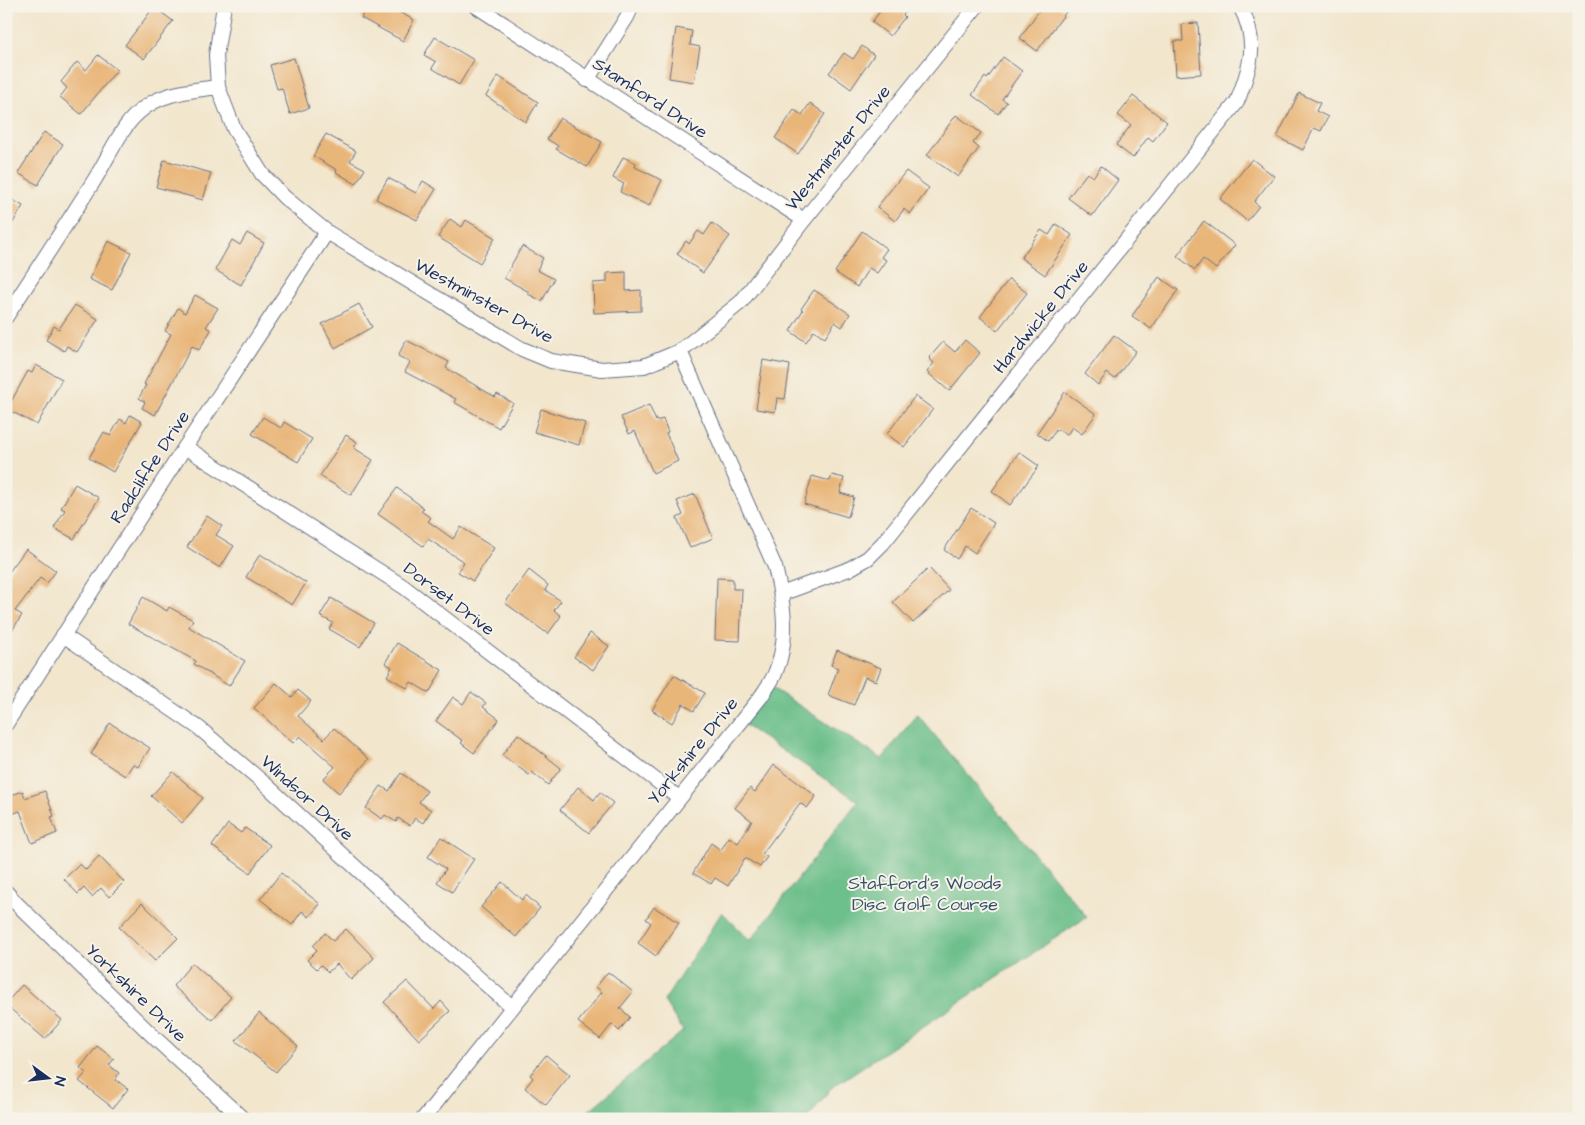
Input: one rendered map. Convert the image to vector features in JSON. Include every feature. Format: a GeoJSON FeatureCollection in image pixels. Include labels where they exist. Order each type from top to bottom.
{"type":"FeatureCollection","features":[{"type":"Feature","properties":{"kind":"street","name":"Westminster Drive"},"geometry":{"type":"LineString","coordinates":[[224,6],[216,55],[218,87],[234,130],[262,174],[284,196],[327,232],[522,349],[551,361],[602,369],[644,366],[680,352],[741,302],[804,220],[977,6]]}},
{"type":"Feature","properties":{"kind":"street","name":"Stamford Drive"},"geometry":{"type":"LineString","coordinates":[[476,6],[804,220]]}},
{"type":"Feature","properties":{"kind":"street"},"geometry":{"type":"LineString","coordinates":[[587,80],[632,6]]}},
{"type":"Feature","properties":{"kind":"street","name":"Hardwicke Drive"},"geometry":{"type":"LineString","coordinates":[[781,594],[849,569],[868,558],[883,543],[1237,102],[1247,77],[1252,51],[1249,29],[1240,6]]}},
{"type":"Feature","properties":{"kind":"street"},"geometry":{"type":"LineString","coordinates":[[6,317],[95,179],[127,125],[139,112],[156,100],[173,93],[218,87]]}},
{"type":"Feature","properties":{"kind":"street","name":"Radcliffe Drive"},"geometry":{"type":"LineString","coordinates":[[6,724],[327,232]]}},
{"type":"Feature","properties":{"kind":"street","name":"Yorkshire Drive"},"geometry":{"type":"LineString","coordinates":[[423,1119],[760,698],[776,671],[783,647],[785,620],[775,567],[680,352]]}},
{"type":"Feature","properties":{"kind":"street","name":"Dorset Drive"},"geometry":{"type":"LineString","coordinates":[[185,447],[404,587],[680,798]]}},
{"type":"Feature","properties":{"kind":"street","name":"Windsor Drive"},"geometry":{"type":"LineString","coordinates":[[63,635],[199,728],[264,783],[428,934],[512,1007]]}},
{"type":"Feature","properties":{"kind":"street","name":"Yorkshire Drive"},"geometry":{"type":"LineString","coordinates":[[6,892],[158,1041],[243,1119]]}},
{"type":"Feature","properties":{"kind":"green space","name":"Stafford's Woods Disc Golf Course"},"geometry":{"type":"Polygon","coordinates":[[[766,684],[882,759],[917,714],[1087,917],[831,1088],[807,1119],[579,1119],[683,1031],[664,1001],[722,912],[750,941],[858,801],[740,722],[766,684]]]}},
{"type":"Feature","properties":{"kind":"building"},"geometry":{"type":"Polygon","coordinates":[[[367,6],[383,6],[414,20],[403,41],[361,18],[367,6]]]}},
{"type":"Feature","properties":{"kind":"building"},"geometry":{"type":"Polygon","coordinates":[[[884,6],[910,6],[903,15],[905,17],[890,36],[872,22],[884,6]]]}},
{"type":"Feature","properties":{"kind":"building"},"geometry":{"type":"Polygon","coordinates":[[[1042,6],[1059,6],[1066,12],[1037,51],[1020,38],[1042,6]]]}},
{"type":"Feature","properties":{"kind":"building"},"geometry":{"type":"Polygon","coordinates":[[[154,7],[173,21],[144,59],[125,45],[154,7]]]}},
{"type":"Feature","properties":{"kind":"building"},"geometry":{"type":"Polygon","coordinates":[[[1198,23],[1201,74],[1176,76],[1174,41],[1183,41],[1182,24],[1198,23]]]}},
{"type":"Feature","properties":{"kind":"building"},"geometry":{"type":"Polygon","coordinates":[[[676,28],[692,31],[690,45],[700,47],[694,82],[669,78],[676,28]]]}},
{"type":"Feature","properties":{"kind":"building"},"geometry":{"type":"Polygon","coordinates":[[[435,37],[474,60],[459,85],[432,68],[436,62],[424,55],[435,37]]]}},
{"type":"Feature","properties":{"kind":"building"},"geometry":{"type":"Polygon","coordinates":[[[862,46],[874,55],[851,89],[829,73],[844,53],[853,59],[862,46]]]}},
{"type":"Feature","properties":{"kind":"building"},"geometry":{"type":"Polygon","coordinates":[[[98,55],[117,70],[81,114],[60,97],[67,88],[61,82],[77,62],[86,70],[98,55]]]}},
{"type":"Feature","properties":{"kind":"building"},"geometry":{"type":"Polygon","coordinates":[[[1003,57],[1022,71],[1002,99],[1007,102],[998,114],[972,95],[985,77],[987,79],[1003,57]]]}},
{"type":"Feature","properties":{"kind":"building"},"geometry":{"type":"Polygon","coordinates":[[[294,58],[309,108],[290,114],[282,88],[277,89],[270,65],[294,58]]]}},
{"type":"Feature","properties":{"kind":"building"},"geometry":{"type":"Polygon","coordinates":[[[498,76],[538,102],[526,122],[486,96],[498,76]]]}},
{"type":"Feature","properties":{"kind":"building"},"geometry":{"type":"Polygon","coordinates":[[[1299,93],[1320,103],[1316,111],[1328,117],[1321,131],[1314,128],[1303,150],[1277,137],[1299,93]]]}},
{"type":"Feature","properties":{"kind":"building"},"geometry":{"type":"Polygon","coordinates":[[[1133,96],[1167,122],[1153,141],[1148,137],[1133,158],[1116,145],[1131,125],[1118,115],[1133,96]]]}},
{"type":"Feature","properties":{"kind":"building"},"geometry":{"type":"Polygon","coordinates":[[[810,103],[825,114],[798,154],[775,138],[794,110],[802,115],[810,103]]]}},
{"type":"Feature","properties":{"kind":"building"},"geometry":{"type":"Polygon","coordinates":[[[956,115],[981,133],[973,143],[979,148],[958,177],[927,155],[956,115]]]}},
{"type":"Feature","properties":{"kind":"building"},"geometry":{"type":"Polygon","coordinates":[[[560,118],[602,142],[587,167],[556,149],[558,146],[547,139],[560,118]]]}},
{"type":"Feature","properties":{"kind":"building"},"geometry":{"type":"Polygon","coordinates":[[[44,132],[63,144],[38,185],[18,173],[44,132]]]}},
{"type":"Feature","properties":{"kind":"building"},"geometry":{"type":"Polygon","coordinates":[[[326,134],[356,151],[350,161],[365,169],[356,184],[313,156],[326,134]]]}},
{"type":"Feature","properties":{"kind":"building"},"geometry":{"type":"Polygon","coordinates":[[[623,157],[636,163],[635,167],[662,180],[649,206],[620,192],[624,184],[613,178],[623,157]]]}},
{"type":"Feature","properties":{"kind":"building"},"geometry":{"type":"Polygon","coordinates":[[[1252,159],[1274,176],[1254,202],[1259,206],[1247,221],[1220,199],[1252,159]]]}},
{"type":"Feature","properties":{"kind":"building"},"geometry":{"type":"Polygon","coordinates":[[[164,160],[211,173],[203,200],[156,187],[164,160]]]}},
{"type":"Feature","properties":{"kind":"building"},"geometry":{"type":"Polygon","coordinates":[[[1101,166],[1118,180],[1092,216],[1068,198],[1087,173],[1093,177],[1101,166]]]}},
{"type":"Feature","properties":{"kind":"building"},"geometry":{"type":"Polygon","coordinates":[[[906,171],[929,188],[910,214],[904,209],[895,221],[877,207],[906,171]]]}},
{"type":"Feature","properties":{"kind":"building"},"geometry":{"type":"Polygon","coordinates":[[[388,178],[416,193],[423,181],[436,189],[417,220],[376,199],[388,178]]]}},
{"type":"Feature","properties":{"kind":"building"},"geometry":{"type":"Polygon","coordinates":[[[6,196],[23,206],[6,234],[6,196]]]}},
{"type":"Feature","properties":{"kind":"building"},"geometry":{"type":"Polygon","coordinates":[[[450,219],[462,227],[466,220],[495,238],[480,263],[438,237],[450,219]]]}},
{"type":"Feature","properties":{"kind":"building"},"geometry":{"type":"Polygon","coordinates":[[[1204,221],[1235,245],[1216,269],[1203,259],[1195,270],[1177,256],[1204,221]]]}},
{"type":"Feature","properties":{"kind":"building"},"geometry":{"type":"Polygon","coordinates":[[[712,223],[730,236],[703,273],[677,254],[686,241],[689,244],[698,231],[704,235],[712,223]]]}},
{"type":"Feature","properties":{"kind":"building"},"geometry":{"type":"Polygon","coordinates":[[[1056,224],[1072,235],[1045,275],[1021,258],[1041,230],[1049,235],[1056,224]]]}},
{"type":"Feature","properties":{"kind":"building"},"geometry":{"type":"Polygon","coordinates":[[[862,231],[887,249],[881,257],[886,260],[877,273],[869,268],[857,287],[835,272],[862,231]]]}},
{"type":"Feature","properties":{"kind":"building"},"geometry":{"type":"Polygon","coordinates":[[[247,233],[264,243],[241,285],[215,270],[232,240],[240,245],[247,233]]]}},
{"type":"Feature","properties":{"kind":"building"},"geometry":{"type":"Polygon","coordinates":[[[108,241],[131,252],[112,290],[89,279],[108,241]]]}},
{"type":"Feature","properties":{"kind":"building"},"geometry":{"type":"Polygon","coordinates":[[[522,246],[543,258],[537,270],[554,279],[542,301],[504,278],[522,246]]]}},
{"type":"Feature","properties":{"kind":"building"},"geometry":{"type":"Polygon","coordinates":[[[626,272],[626,291],[641,290],[641,311],[594,313],[593,283],[607,282],[607,273],[626,272]]]}},
{"type":"Feature","properties":{"kind":"building"},"geometry":{"type":"Polygon","coordinates":[[[1159,277],[1178,290],[1151,329],[1132,316],[1159,277]]]}},
{"type":"Feature","properties":{"kind":"building"},"geometry":{"type":"Polygon","coordinates":[[[1009,279],[1027,293],[997,331],[980,317],[1009,279]]]}},
{"type":"Feature","properties":{"kind":"building"},"geometry":{"type":"Polygon","coordinates":[[[814,290],[850,314],[842,327],[835,322],[825,338],[814,330],[806,342],[790,331],[803,310],[801,309],[814,290]]]}},
{"type":"Feature","properties":{"kind":"building"},"geometry":{"type":"Polygon","coordinates":[[[195,295],[218,308],[206,327],[211,330],[199,350],[192,346],[155,415],[142,408],[145,402],[139,398],[146,385],[144,384],[171,334],[165,331],[178,308],[185,313],[195,295]]]}},
{"type":"Feature","properties":{"kind":"building"},"geometry":{"type":"Polygon","coordinates":[[[359,304],[372,327],[335,348],[322,324],[359,304]]]}},
{"type":"Feature","properties":{"kind":"building"},"geometry":{"type":"Polygon","coordinates":[[[75,305],[98,319],[77,352],[67,346],[64,351],[46,340],[54,326],[59,329],[75,305]]]}},
{"type":"Feature","properties":{"kind":"building"},"geometry":{"type":"Polygon","coordinates":[[[1114,335],[1136,351],[1115,379],[1107,373],[1098,385],[1085,374],[1114,335]]]}},
{"type":"Feature","properties":{"kind":"building"},"geometry":{"type":"Polygon","coordinates":[[[406,340],[449,362],[446,368],[495,397],[497,394],[513,403],[499,428],[454,402],[456,399],[405,372],[410,362],[398,356],[406,340]]]}},
{"type":"Feature","properties":{"kind":"building"},"geometry":{"type":"Polygon","coordinates":[[[965,340],[980,353],[949,391],[927,372],[934,363],[929,358],[943,342],[955,352],[965,340]]]}},
{"type":"Feature","properties":{"kind":"building"},"geometry":{"type":"Polygon","coordinates":[[[763,360],[790,365],[785,399],[777,398],[775,412],[756,409],[763,360]]]}},
{"type":"Feature","properties":{"kind":"building"},"geometry":{"type":"Polygon","coordinates":[[[36,365],[62,379],[37,425],[7,409],[28,371],[32,373],[36,365]]]}},
{"type":"Feature","properties":{"kind":"building"},"geometry":{"type":"Polygon","coordinates":[[[1065,392],[1096,414],[1082,434],[1072,427],[1067,435],[1057,429],[1048,441],[1037,433],[1065,392]]]}},
{"type":"Feature","properties":{"kind":"building"},"geometry":{"type":"Polygon","coordinates":[[[915,396],[933,409],[904,447],[887,434],[915,396]]]}},
{"type":"Feature","properties":{"kind":"building"},"geometry":{"type":"Polygon","coordinates":[[[649,405],[656,421],[663,419],[668,432],[666,433],[678,461],[653,473],[635,431],[629,434],[621,417],[649,405]]]}},
{"type":"Feature","properties":{"kind":"building"},"geometry":{"type":"Polygon","coordinates":[[[541,409],[585,423],[579,445],[534,432],[541,409]]]}},
{"type":"Feature","properties":{"kind":"building"},"geometry":{"type":"Polygon","coordinates":[[[130,415],[142,422],[113,472],[89,458],[104,432],[110,436],[120,419],[126,423],[130,415]]]}},
{"type":"Feature","properties":{"kind":"building"},"geometry":{"type":"Polygon","coordinates":[[[263,417],[281,428],[284,422],[312,439],[298,462],[252,434],[263,417]]]}},
{"type":"Feature","properties":{"kind":"building"},"geometry":{"type":"Polygon","coordinates":[[[346,435],[357,442],[354,448],[373,460],[351,495],[320,476],[346,435]]]}},
{"type":"Feature","properties":{"kind":"building"},"geometry":{"type":"Polygon","coordinates":[[[1019,452],[1039,466],[1010,505],[992,491],[1019,452]]]}},
{"type":"Feature","properties":{"kind":"building"},"geometry":{"type":"Polygon","coordinates":[[[832,475],[844,478],[840,493],[854,497],[848,517],[804,504],[812,476],[830,481],[832,475]]]}},
{"type":"Feature","properties":{"kind":"building"},"geometry":{"type":"Polygon","coordinates":[[[75,484],[99,498],[74,539],[54,528],[65,510],[61,508],[75,484]]]}},
{"type":"Feature","properties":{"kind":"building"},"geometry":{"type":"Polygon","coordinates":[[[397,488],[424,508],[421,511],[431,518],[428,521],[453,539],[461,527],[494,548],[473,581],[458,572],[464,562],[428,539],[423,546],[378,514],[397,488]]]}},
{"type":"Feature","properties":{"kind":"building"},"geometry":{"type":"Polygon","coordinates":[[[695,494],[713,538],[690,548],[677,518],[683,515],[677,501],[695,494]]]}},
{"type":"Feature","properties":{"kind":"building"},"geometry":{"type":"Polygon","coordinates":[[[971,508],[994,523],[975,553],[965,546],[957,559],[944,550],[971,508]]]}},
{"type":"Feature","properties":{"kind":"building"},"geometry":{"type":"Polygon","coordinates":[[[207,516],[222,526],[216,535],[234,546],[220,568],[187,547],[207,516]]]}},
{"type":"Feature","properties":{"kind":"building"},"geometry":{"type":"Polygon","coordinates":[[[26,549],[56,571],[47,583],[40,578],[15,611],[22,615],[6,640],[6,576],[26,549]]]}},
{"type":"Feature","properties":{"kind":"building"},"geometry":{"type":"Polygon","coordinates":[[[260,554],[306,583],[292,605],[246,577],[260,554]]]}},
{"type":"Feature","properties":{"kind":"building"},"geometry":{"type":"Polygon","coordinates":[[[929,568],[949,590],[913,623],[893,602],[929,568]]]}},
{"type":"Feature","properties":{"kind":"building"},"geometry":{"type":"Polygon","coordinates":[[[529,570],[548,585],[545,590],[561,601],[554,610],[561,616],[548,634],[505,603],[529,570]]]}},
{"type":"Feature","properties":{"kind":"building"},"geometry":{"type":"Polygon","coordinates":[[[717,578],[733,579],[733,589],[742,589],[740,641],[715,640],[717,578]]]}},
{"type":"Feature","properties":{"kind":"building"},"geometry":{"type":"Polygon","coordinates":[[[143,597],[167,611],[169,607],[193,620],[189,627],[245,661],[229,686],[194,664],[196,661],[128,624],[143,597]]]}},
{"type":"Feature","properties":{"kind":"building"},"geometry":{"type":"Polygon","coordinates":[[[331,598],[374,623],[360,647],[329,629],[333,623],[320,616],[331,598]]]}},
{"type":"Feature","properties":{"kind":"building"},"geometry":{"type":"Polygon","coordinates":[[[590,633],[609,646],[593,670],[574,657],[590,633]]]}},
{"type":"Feature","properties":{"kind":"building"},"geometry":{"type":"Polygon","coordinates":[[[397,643],[442,670],[429,693],[411,682],[407,688],[387,676],[392,667],[385,663],[397,643]]]}},
{"type":"Feature","properties":{"kind":"building"},"geometry":{"type":"Polygon","coordinates":[[[837,650],[881,668],[876,681],[865,677],[854,705],[828,695],[838,668],[831,665],[837,650]]]}},
{"type":"Feature","properties":{"kind":"building"},"geometry":{"type":"Polygon","coordinates":[[[674,675],[705,693],[694,711],[683,704],[672,723],[652,710],[674,675]]]}},
{"type":"Feature","properties":{"kind":"building"},"geometry":{"type":"Polygon","coordinates":[[[276,683],[292,697],[298,690],[311,701],[298,716],[324,739],[334,728],[369,759],[339,793],[323,779],[335,767],[300,736],[293,743],[254,708],[276,683]]]}},
{"type":"Feature","properties":{"kind":"building"},"geometry":{"type":"Polygon","coordinates":[[[471,692],[486,703],[483,707],[499,719],[474,753],[461,743],[463,741],[436,721],[453,697],[463,704],[471,692]]]}},
{"type":"Feature","properties":{"kind":"building"},"geometry":{"type":"Polygon","coordinates":[[[110,723],[150,748],[138,767],[133,764],[125,776],[91,754],[110,723]]]}},
{"type":"Feature","properties":{"kind":"building"},"geometry":{"type":"Polygon","coordinates":[[[518,734],[561,768],[548,785],[532,772],[529,775],[502,755],[518,734]]]}},
{"type":"Feature","properties":{"kind":"building"},"geometry":{"type":"Polygon","coordinates":[[[774,765],[816,796],[807,808],[800,803],[762,854],[767,857],[760,867],[745,858],[728,886],[715,878],[711,884],[693,873],[711,843],[721,850],[729,837],[738,843],[752,821],[735,808],[750,788],[755,792],[774,765]]]}},
{"type":"Feature","properties":{"kind":"building"},"geometry":{"type":"Polygon","coordinates":[[[173,772],[203,798],[182,823],[151,796],[173,772]]]}},
{"type":"Feature","properties":{"kind":"building"},"geometry":{"type":"Polygon","coordinates":[[[401,773],[427,791],[419,802],[431,810],[423,823],[415,818],[410,826],[398,818],[396,822],[385,815],[382,819],[366,808],[381,786],[389,791],[401,773]]]}},
{"type":"Feature","properties":{"kind":"building"},"geometry":{"type":"Polygon","coordinates":[[[578,787],[594,800],[600,792],[613,803],[589,833],[560,810],[578,787]]]}},
{"type":"Feature","properties":{"kind":"building"},"geometry":{"type":"Polygon","coordinates":[[[23,791],[25,798],[45,791],[54,816],[51,817],[57,833],[32,843],[20,811],[12,814],[6,799],[6,797],[23,791]]]}},
{"type":"Feature","properties":{"kind":"building"},"geometry":{"type":"Polygon","coordinates":[[[228,824],[241,833],[245,828],[270,845],[250,873],[212,846],[228,824]]]}},
{"type":"Feature","properties":{"kind":"building"},"geometry":{"type":"Polygon","coordinates":[[[441,837],[474,859],[452,892],[437,882],[446,869],[428,857],[441,837]]]}},
{"type":"Feature","properties":{"kind":"building"},"geometry":{"type":"Polygon","coordinates":[[[99,856],[124,882],[109,897],[101,888],[92,897],[84,888],[78,894],[64,879],[80,864],[86,870],[99,856]]]}},
{"type":"Feature","properties":{"kind":"building"},"geometry":{"type":"Polygon","coordinates":[[[281,873],[320,904],[309,917],[302,911],[292,925],[260,899],[281,873]]]}},
{"type":"Feature","properties":{"kind":"building"},"geometry":{"type":"Polygon","coordinates":[[[502,882],[522,900],[526,895],[540,908],[516,937],[481,907],[502,882]]]}},
{"type":"Feature","properties":{"kind":"building"},"geometry":{"type":"Polygon","coordinates":[[[142,903],[178,938],[155,961],[119,927],[142,903]]]}},
{"type":"Feature","properties":{"kind":"building"},"geometry":{"type":"Polygon","coordinates":[[[654,907],[679,923],[656,956],[638,943],[651,923],[646,919],[654,907]]]}},
{"type":"Feature","properties":{"kind":"building"},"geometry":{"type":"Polygon","coordinates":[[[346,929],[374,958],[351,980],[337,964],[328,972],[321,965],[317,969],[307,960],[317,950],[313,946],[325,933],[333,941],[346,929]]]}},
{"type":"Feature","properties":{"kind":"building"},"geometry":{"type":"Polygon","coordinates":[[[192,963],[231,997],[212,1020],[173,986],[192,963]]]}},
{"type":"Feature","properties":{"kind":"building"},"geometry":{"type":"Polygon","coordinates":[[[608,972],[633,992],[620,1008],[630,1017],[619,1031],[612,1024],[600,1039],[578,1022],[602,992],[596,987],[608,972]]]}},
{"type":"Feature","properties":{"kind":"building"},"geometry":{"type":"Polygon","coordinates":[[[407,981],[434,1009],[441,1001],[450,1011],[419,1040],[384,1002],[407,981]]]}},
{"type":"Feature","properties":{"kind":"building"},"geometry":{"type":"Polygon","coordinates":[[[22,985],[62,1020],[45,1039],[6,1005],[22,985]]]}},
{"type":"Feature","properties":{"kind":"building"},"geometry":{"type":"Polygon","coordinates":[[[259,1013],[298,1046],[276,1072],[236,1041],[259,1013]]]}},
{"type":"Feature","properties":{"kind":"building"},"geometry":{"type":"Polygon","coordinates":[[[97,1046],[114,1059],[109,1065],[119,1073],[115,1079],[128,1089],[113,1108],[79,1081],[86,1073],[80,1068],[97,1046]]]}},
{"type":"Feature","properties":{"kind":"building"},"geometry":{"type":"Polygon","coordinates":[[[546,1055],[570,1075],[546,1105],[525,1088],[533,1078],[530,1075],[546,1055]]]}}]}
